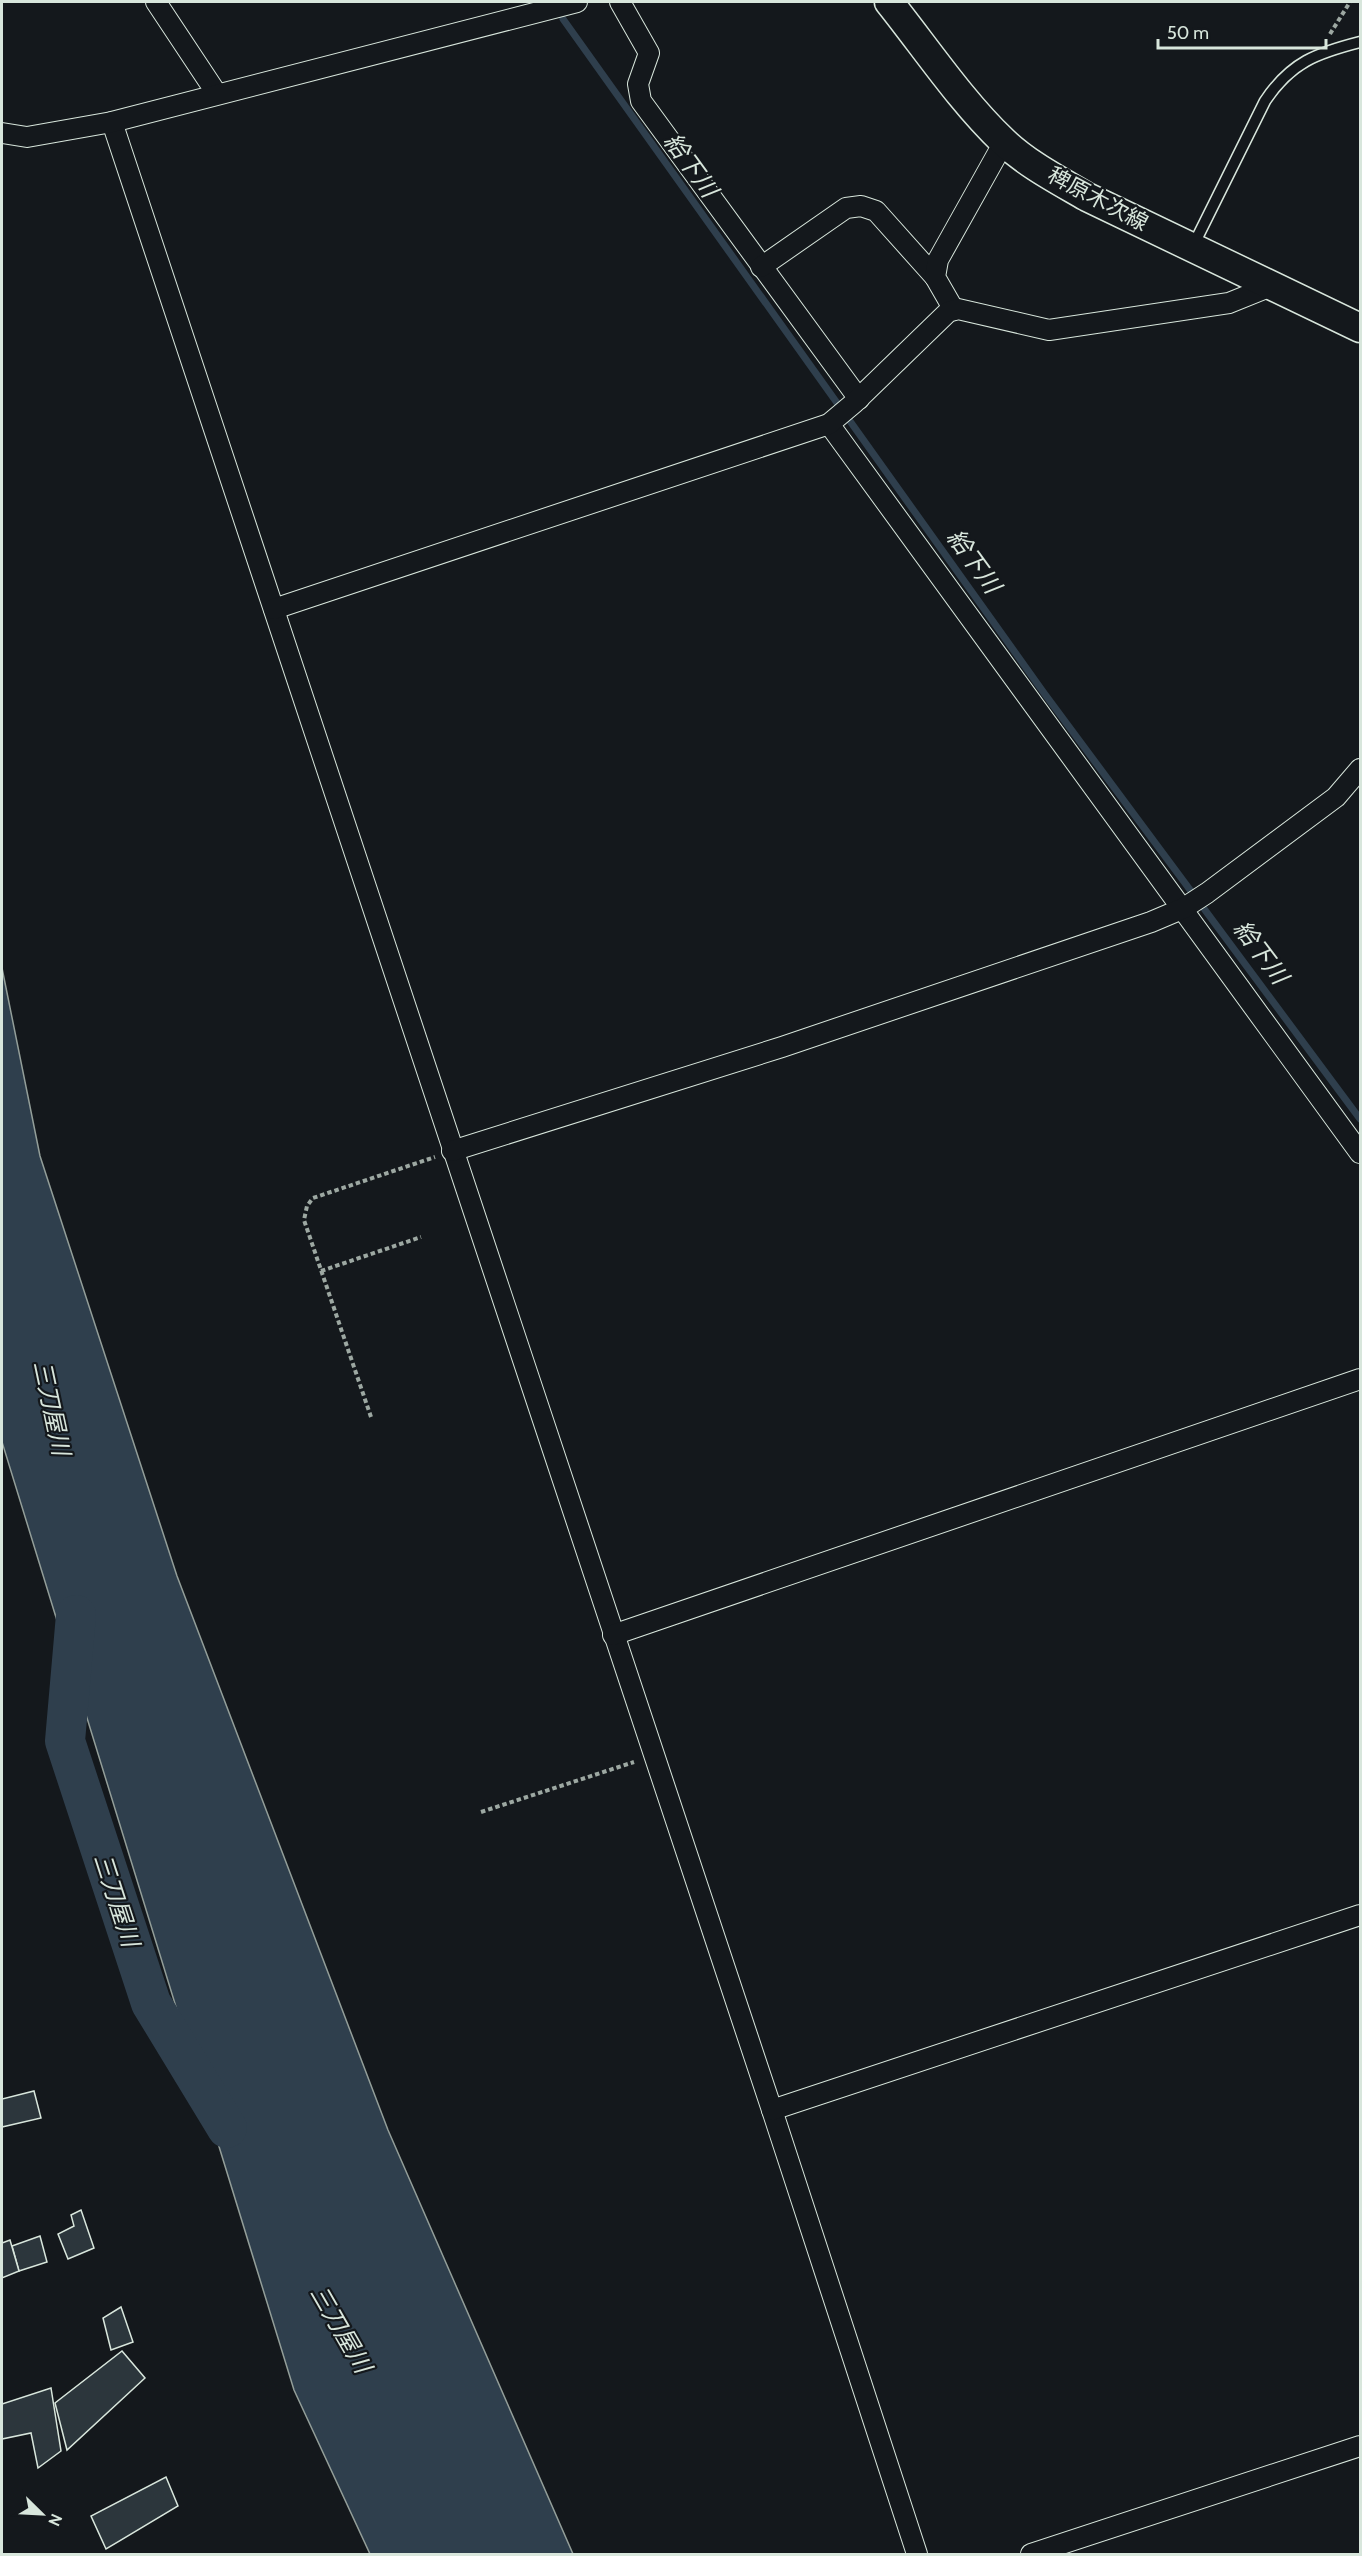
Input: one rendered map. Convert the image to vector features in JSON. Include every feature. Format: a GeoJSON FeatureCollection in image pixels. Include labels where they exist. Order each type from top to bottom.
{"type":"FeatureCollection","features":[{"type":"Feature","properties":{"kind":"main road","name":"稗原木次線"},"geometry":{"type":"LineString","coordinates":[[898,5],[975,111],[1004,142],[1051,176],[1087,197],[1360,328]]}},
{"type":"Feature","properties":{"kind":"street"},"geometry":{"type":"LineString","coordinates":[[156,2],[216,94]]}},
{"type":"Feature","properties":{"kind":"street"},"geometry":{"type":"LineString","coordinates":[[2,133],[27,137],[112,122],[453,35],[571,2]]}},
{"type":"Feature","properties":{"kind":"street"},"geometry":{"type":"LineString","coordinates":[[620,2],[650,53],[638,84],[641,101],[857,401]]}},
{"type":"Feature","properties":{"kind":"street"},"geometry":{"type":"LineString","coordinates":[[112,122],[772,2110],[917,2554]]}},
{"type":"Feature","properties":{"kind":"street"},"geometry":{"type":"LineString","coordinates":[[935,277],[938,260],[1004,142]]}},
{"type":"Feature","properties":{"kind":"street"},"geometry":{"type":"LineString","coordinates":[[761,267],[846,207],[861,206],[876,211],[935,277],[954,310]]}},
{"type":"Feature","properties":{"kind":"street"},"geometry":{"type":"LineString","coordinates":[[274,609],[833,421],[857,401],[948,312],[954,310],[958,309],[1049,330],[1229,303],[1271,286]]}},
{"type":"Feature","properties":{"kind":"street"},"geometry":{"type":"LineString","coordinates":[[833,421],[1194,901],[1360,1153]]}},
{"type":"Feature","properties":{"kind":"street"},"geometry":{"type":"LineString","coordinates":[[452,1151],[782,1047],[1151,922],[1194,901],[1336,797],[1360,769]]}},
{"type":"Feature","properties":{"kind":"street"},"geometry":{"type":"LineString","coordinates":[[613,1635],[1360,1379]]}},
{"type":"Feature","properties":{"kind":"street"},"geometry":{"type":"LineString","coordinates":[[772,2110],[1360,1915]]}},
{"type":"Feature","properties":{"kind":"street"},"geometry":{"type":"LineString","coordinates":[[1031,2554],[1360,2446]]}},
{"type":"Feature","properties":{"kind":"lane"},"geometry":{"type":"LineString","coordinates":[[1192,248],[1265,101],[1286,73],[1318,54],[1360,42]]}},
{"type":"Feature","properties":{"kind":"path"},"geometry":{"type":"LineString","coordinates":[[1318,54],[1350,2]]}},
{"type":"Feature","properties":{"kind":"path"},"geometry":{"type":"LineString","coordinates":[[371,1417],[304,1220],[304,1212],[310,1201],[452,1151]]}},
{"type":"Feature","properties":{"kind":"path"},"geometry":{"type":"LineString","coordinates":[[321,1271],[421,1237]]}},
{"type":"Feature","properties":{"kind":"path"},"geometry":{"type":"LineString","coordinates":[[481,1812],[653,1756]]}},
{"type":"Feature","properties":{"kind":"water"},"geometry":{"type":"Polygon","coordinates":[[[2,968],[40,1156],[177,1576],[388,2130],[573,2554],[370,2554],[294,2390],[2,1442],[2,968]]]}},
{"type":"Feature","properties":{"kind":"building"},"geometry":{"type":"Polygon","coordinates":[[[34,2091],[41,2118],[2,2127],[2,2099],[34,2091]]]}},
{"type":"Feature","properties":{"kind":"building"},"geometry":{"type":"Polygon","coordinates":[[[81,2210],[94,2248],[68,2259],[58,2234],[74,2226],[71,2215],[81,2210]]]}},
{"type":"Feature","properties":{"kind":"building"},"geometry":{"type":"Polygon","coordinates":[[[40,2236],[47,2262],[19,2271],[12,2246],[40,2236]]]}},
{"type":"Feature","properties":{"kind":"building"},"geometry":{"type":"Polygon","coordinates":[[[10,2240],[19,2271],[2,2278],[2,2243],[10,2240]]]}},
{"type":"Feature","properties":{"kind":"building"},"geometry":{"type":"Polygon","coordinates":[[[121,2307],[133,2342],[111,2350],[103,2318],[121,2307]]]}},
{"type":"Feature","properties":{"kind":"building"},"geometry":{"type":"Polygon","coordinates":[[[122,2351],[145,2378],[67,2450],[55,2403],[122,2351]]]}},
{"type":"Feature","properties":{"kind":"building"},"geometry":{"type":"Polygon","coordinates":[[[51,2388],[61,2451],[38,2468],[31,2433],[2,2439],[2,2404],[51,2388]]]}},
{"type":"Feature","properties":{"kind":"building"},"geometry":{"type":"Polygon","coordinates":[[[166,2477],[178,2506],[106,2549],[91,2516],[166,2477]]]}},
{"type":"Feature","properties":{"kind":"waterway","name":"給下川"},"geometry":{"type":"LineString","coordinates":[[563,19],[1044,693],[1360,1119]]}},
{"type":"Feature","properties":{"kind":"waterway","name":"三刀屋川"},"geometry":{"type":"LineString","coordinates":[[76,1615],[65,1741],[151,2003],[227,2128]]}}]}
